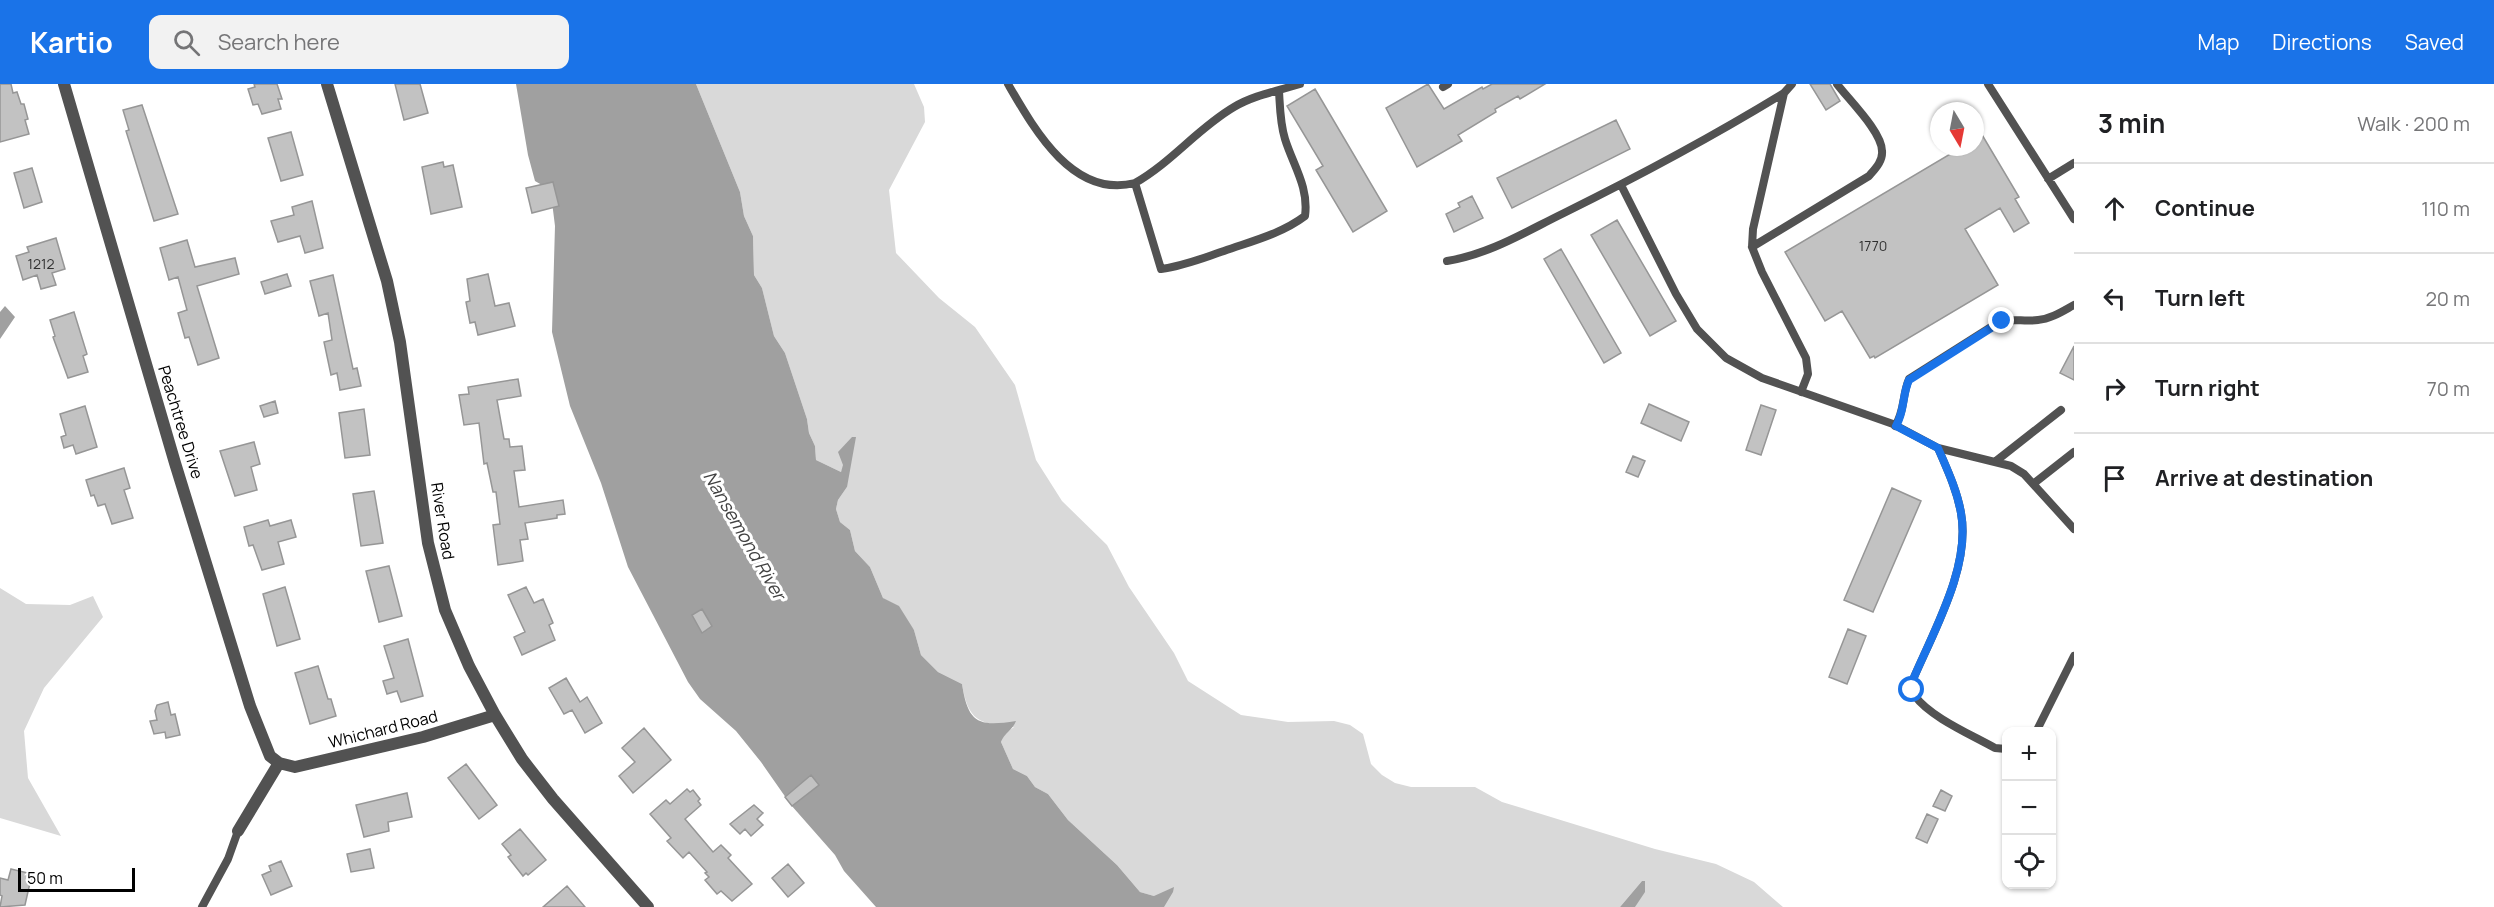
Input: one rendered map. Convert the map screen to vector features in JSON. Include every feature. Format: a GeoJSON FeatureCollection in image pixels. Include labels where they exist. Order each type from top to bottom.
{"type":"FeatureCollection","features":[{"type":"Feature","properties":{"kind":"street","name":"Peachtree Drive"},"geometry":{"type":"LineString","coordinates":[[64,84],[178,474],[250,706],[266,749],[279,763]]}},
{"type":"Feature","properties":{"kind":"street","name":"River Road"},"geometry":{"type":"LineString","coordinates":[[327,84],[370,220],[389,291],[400,342],[428,543],[445,610],[469,666],[522,759],[648,907]]}},
{"type":"Feature","properties":{"kind":"street","name":"Whichard Road"},"geometry":{"type":"LineString","coordinates":[[279,763],[295,767],[330,760],[423,737],[495,715]]}},
{"type":"Feature","properties":{"kind":"street"},"geometry":{"type":"LineString","coordinates":[[238,831],[279,763]]}},
{"type":"Feature","properties":{"kind":"lane"},"geometry":{"type":"LineString","coordinates":[[1008,84],[1050,149],[1065,163],[1078,172],[1107,185],[1123,186],[1135,183],[1154,172],[1214,120],[1236,106],[1300,84]]}},
{"type":"Feature","properties":{"kind":"lane"},"geometry":{"type":"LineString","coordinates":[[1447,261],[1492,250],[1621,185],[1715,135],[1784,93],[1792,84]]}},
{"type":"Feature","properties":{"kind":"lane"},"geometry":{"type":"LineString","coordinates":[[1752,248],[1869,176],[1878,165],[1883,153],[1880,139],[1837,84]]}},
{"type":"Feature","properties":{"kind":"lane"},"geometry":{"type":"LineString","coordinates":[[1988,84],[2074,219]]}},
{"type":"Feature","properties":{"kind":"lane"},"geometry":{"type":"LineString","coordinates":[[1135,183],[1161,269],[1184,266],[1292,226],[1305,216],[1306,192],[1285,139],[1279,91]]}},
{"type":"Feature","properties":{"kind":"lane"},"geometry":{"type":"LineString","coordinates":[[1784,93],[1753,229],[1752,248],[1806,358],[1808,374],[1801,392]]}},
{"type":"Feature","properties":{"kind":"lane"},"geometry":{"type":"LineString","coordinates":[[2048,178],[2074,164]]}},
{"type":"Feature","properties":{"kind":"lane"},"geometry":{"type":"LineString","coordinates":[[1621,185],[1676,294],[1708,343],[1726,358],[1745,371],[1896,426],[1938,448],[2011,466],[2024,474],[2074,529]]}},
{"type":"Feature","properties":{"kind":"lane"},"geometry":{"type":"LineString","coordinates":[[1896,426],[1902,416],[1904,392],[1909,380],[1999,322],[2009,319],[2041,320],[2074,305]]}},
{"type":"Feature","properties":{"kind":"lane"},"geometry":{"type":"LineString","coordinates":[[1996,461],[2061,410]]}},
{"type":"Feature","properties":{"kind":"lane"},"geometry":{"type":"LineString","coordinates":[[1938,448],[1961,512],[1962,551],[1958,572],[1912,682],[1912,690],[1915,696],[1931,711],[1995,748],[2002,749]]}},
{"type":"Feature","properties":{"kind":"lane"},"geometry":{"type":"LineString","coordinates":[[2033,484],[2074,452]]}},
{"type":"Feature","properties":{"kind":"lane"},"geometry":{"type":"LineString","coordinates":[[2038,727],[2074,656]]}},
{"type":"Feature","properties":{"kind":"lane"},"geometry":{"type":"LineString","coordinates":[[202,907],[223,869],[238,831]]}},
{"type":"Feature","properties":{"kind":"shaded area"},"geometry":{"type":"Polygon","coordinates":[[[696,84],[914,84],[924,107],[925,122],[889,190],[896,253],[939,298],[975,327],[1015,385],[1036,460],[1062,501],[1107,545],[1129,587],[1174,653],[1188,681],[1241,715],[1288,722],[1334,721],[1350,725],[1363,734],[1371,764],[1395,783],[1411,787],[1475,787],[1502,802],[1655,849],[1716,864],[1754,882],[1783,907],[1635,907],[1642,881],[1620,907],[1164,907],[1154,896],[1140,892],[1117,865],[1068,820],[1048,794],[1035,787],[1027,776],[1013,769],[1001,742],[1003,735],[1014,727],[984,722],[972,713],[962,684],[938,672],[921,655],[914,630],[883,598],[870,567],[855,551],[850,530],[840,522],[836,509],[838,500],[847,487],[844,465],[841,472],[816,460],[815,446],[785,353],[774,336],[762,288],[754,275],[753,236],[744,216],[740,192],[696,84]]]}},
{"type":"Feature","properties":{"kind":"shaded area"},"geometry":{"type":"Polygon","coordinates":[[[0,588],[26,604],[70,605],[93,596],[103,617],[44,688],[24,731],[28,778],[61,836],[0,818],[0,588]]]}},
{"type":"Feature","properties":{"kind":"water","name":"Nansemond River"},"geometry":{"type":"Polygon","coordinates":[[[516,84],[696,84],[740,192],[744,216],[753,236],[754,275],[762,288],[774,336],[785,353],[815,446],[816,460],[841,472],[843,465],[838,452],[852,437],[856,437],[847,487],[838,500],[836,509],[840,522],[850,530],[855,551],[870,567],[883,598],[899,606],[914,630],[921,655],[938,672],[962,684],[964,697],[972,714],[984,722],[1016,721],[1001,742],[1013,769],[1027,776],[1035,787],[1048,794],[1068,820],[1117,865],[1140,892],[1154,896],[1174,887],[1164,907],[876,907],[791,805],[736,731],[700,699],[688,682],[628,567],[601,483],[570,406],[552,332],[555,226],[551,194],[547,188],[535,181],[528,155],[516,84]]]}},
{"type":"Feature","properties":{"kind":"water"},"geometry":{"type":"Polygon","coordinates":[[[5,306],[15,317],[0,339],[0,312],[5,306]]]}},
{"type":"Feature","properties":{"kind":"water"},"geometry":{"type":"Polygon","coordinates":[[[1642,881],[1645,881],[1645,892],[1635,907],[1620,907],[1642,881]]]}},
{"type":"Feature","properties":{"kind":"building"},"geometry":{"type":"Polygon","coordinates":[[[0,84],[11,84],[13,93],[17,92],[21,104],[24,104],[29,134],[0,142],[0,84]]]}},
{"type":"Feature","properties":{"kind":"building"},"geometry":{"type":"Polygon","coordinates":[[[254,84],[277,84],[282,99],[278,99],[281,109],[262,114],[258,104],[253,105],[248,89],[255,87],[254,84]]]}},
{"type":"Feature","properties":{"kind":"building"},"geometry":{"type":"Polygon","coordinates":[[[395,84],[420,84],[428,113],[404,120],[395,84]]]}},
{"type":"Feature","properties":{"kind":"building"},"geometry":{"type":"Polygon","coordinates":[[[1428,84],[1444,109],[1482,87],[1483,89],[1492,84],[1545,84],[1520,99],[1518,96],[1495,109],[1496,112],[1458,135],[1462,141],[1417,167],[1386,108],[1428,84]]]}},
{"type":"Feature","properties":{"kind":"building"},"geometry":{"type":"Polygon","coordinates":[[[1810,84],[1830,84],[1840,101],[1826,110],[1810,84]]]}},
{"type":"Feature","properties":{"kind":"building"},"geometry":{"type":"Polygon","coordinates":[[[1315,89],[1387,211],[1353,232],[1316,170],[1323,166],[1287,106],[1315,89]]]}},
{"type":"Feature","properties":{"kind":"building"},"geometry":{"type":"Polygon","coordinates":[[[142,105],[178,214],[154,221],[126,131],[129,130],[123,110],[142,105]]]}},
{"type":"Feature","properties":{"kind":"building"},"geometry":{"type":"Polygon","coordinates":[[[1616,120],[1630,149],[1512,208],[1497,178],[1616,120]]]}},
{"type":"Feature","properties":{"kind":"building"},"geometry":{"type":"Polygon","coordinates":[[[291,132],[303,175],[281,181],[268,138],[291,132]]]}},
{"type":"Feature","properties":{"kind":"building"},"geometry":{"type":"Polygon","coordinates":[[[1984,138],[2019,197],[2015,199],[2029,223],[2014,232],[2000,208],[1965,229],[1998,285],[1875,358],[1874,356],[1870,358],[1842,311],[1825,321],[1785,252],[1947,156],[1984,156],[1984,138]]]}},
{"type":"Feature","properties":{"kind":"building"},"geometry":{"type":"Polygon","coordinates":[[[443,162],[444,167],[453,165],[462,207],[431,214],[422,167],[443,162]]]}},
{"type":"Feature","properties":{"kind":"building"},"geometry":{"type":"Polygon","coordinates":[[[32,168],[42,202],[24,208],[14,173],[32,168]]]}},
{"type":"Feature","properties":{"kind":"building"},"geometry":{"type":"Polygon","coordinates":[[[553,182],[559,206],[532,213],[526,188],[553,182]]]}},
{"type":"Feature","properties":{"kind":"building"},"geometry":{"type":"Polygon","coordinates":[[[1472,196],[1483,218],[1454,232],[1446,214],[1460,207],[1458,203],[1472,196]]]}},
{"type":"Feature","properties":{"kind":"building"},"geometry":{"type":"Polygon","coordinates":[[[312,201],[323,248],[305,253],[300,236],[278,242],[271,221],[294,215],[292,207],[312,201]]]}},
{"type":"Feature","properties":{"kind":"building"},"geometry":{"type":"Polygon","coordinates":[[[1617,220],[1676,321],[1650,336],[1591,235],[1617,220]]]}},
{"type":"Feature","properties":{"kind":"building"},"geometry":{"type":"Polygon","coordinates":[[[56,238],[65,269],[52,273],[56,285],[41,289],[37,275],[23,280],[16,256],[29,252],[27,247],[56,238]]]}},
{"type":"Feature","properties":{"kind":"building"},"geometry":{"type":"Polygon","coordinates":[[[187,240],[195,267],[235,258],[239,274],[197,286],[219,358],[198,365],[189,337],[185,338],[178,313],[187,310],[178,277],[169,280],[160,248],[187,240]]]}},
{"type":"Feature","properties":{"kind":"building"},"geometry":{"type":"Polygon","coordinates":[[[1561,249],[1621,353],[1604,363],[1544,259],[1561,249]]]}},
{"type":"Feature","properties":{"kind":"building"},"geometry":{"type":"Polygon","coordinates":[[[287,274],[291,286],[265,294],[261,282],[287,274]]]}},
{"type":"Feature","properties":{"kind":"building"},"geometry":{"type":"Polygon","coordinates":[[[488,274],[495,306],[509,303],[515,326],[478,335],[475,322],[470,323],[466,302],[470,301],[467,279],[488,274]]]}},
{"type":"Feature","properties":{"kind":"building"},"geometry":{"type":"Polygon","coordinates":[[[333,275],[353,369],[357,368],[361,386],[340,390],[337,373],[331,375],[324,342],[332,340],[328,313],[319,316],[310,281],[333,275]]]}},
{"type":"Feature","properties":{"kind":"building"},"geometry":{"type":"Polygon","coordinates":[[[74,312],[87,354],[83,356],[88,372],[68,378],[53,337],[55,336],[50,320],[74,312]]]}},
{"type":"Feature","properties":{"kind":"building"},"geometry":{"type":"Polygon","coordinates":[[[2074,346],[2074,380],[2060,373],[2074,346]]]}},
{"type":"Feature","properties":{"kind":"building"},"geometry":{"type":"Polygon","coordinates":[[[518,379],[521,396],[497,400],[504,439],[509,439],[510,447],[522,446],[525,470],[514,471],[519,507],[563,500],[565,514],[557,515],[557,518],[525,523],[528,539],[520,540],[523,561],[498,565],[493,525],[500,524],[496,492],[493,492],[487,463],[484,464],[479,423],[464,425],[459,395],[469,394],[468,387],[518,379]]]}},
{"type":"Feature","properties":{"kind":"building"},"geometry":{"type":"Polygon","coordinates":[[[275,401],[278,413],[264,417],[260,406],[275,401]]]}},
{"type":"Feature","properties":{"kind":"building"},"geometry":{"type":"Polygon","coordinates":[[[1649,404],[1689,422],[1681,441],[1641,423],[1649,404]]]}},
{"type":"Feature","properties":{"kind":"building"},"geometry":{"type":"Polygon","coordinates":[[[1761,405],[1776,410],[1761,455],[1746,450],[1761,405]]]}},
{"type":"Feature","properties":{"kind":"building"},"geometry":{"type":"Polygon","coordinates":[[[85,406],[97,447],[76,454],[73,445],[64,448],[61,437],[66,435],[60,414],[85,406]]]}},
{"type":"Feature","properties":{"kind":"building"},"geometry":{"type":"Polygon","coordinates":[[[364,409],[370,455],[345,458],[339,413],[364,409]]]}},
{"type":"Feature","properties":{"kind":"building"},"geometry":{"type":"Polygon","coordinates":[[[254,442],[260,464],[251,467],[257,490],[235,496],[220,451],[254,442]]]}},
{"type":"Feature","properties":{"kind":"building"},"geometry":{"type":"Polygon","coordinates":[[[1633,456],[1645,461],[1638,477],[1626,472],[1633,456]]]}},
{"type":"Feature","properties":{"kind":"building"},"geometry":{"type":"Polygon","coordinates":[[[124,468],[130,488],[124,490],[133,518],[112,524],[105,504],[98,506],[94,495],[91,496],[86,480],[124,468]]]}},
{"type":"Feature","properties":{"kind":"building"},"geometry":{"type":"Polygon","coordinates":[[[1892,488],[1921,501],[1873,612],[1844,600],[1892,488]]]}},
{"type":"Feature","properties":{"kind":"building"},"geometry":{"type":"Polygon","coordinates":[[[374,491],[383,543],[361,546],[353,494],[374,491]]]}},
{"type":"Feature","properties":{"kind":"building"},"geometry":{"type":"Polygon","coordinates":[[[268,520],[270,526],[291,520],[296,537],[278,542],[284,564],[262,570],[253,545],[249,546],[244,527],[268,520]]]}},
{"type":"Feature","properties":{"kind":"building"},"geometry":{"type":"Polygon","coordinates":[[[389,566],[402,616],[379,622],[366,571],[389,566]]]}},
{"type":"Feature","properties":{"kind":"building"},"geometry":{"type":"Polygon","coordinates":[[[285,587],[300,639],[277,646],[263,594],[285,587]]]}},
{"type":"Feature","properties":{"kind":"building"},"geometry":{"type":"Polygon","coordinates":[[[526,587],[534,603],[543,599],[553,623],[549,625],[555,640],[522,655],[514,637],[525,632],[508,595],[526,587]]]}},
{"type":"Feature","properties":{"kind":"building"},"geometry":{"type":"Polygon","coordinates":[[[702,609],[712,626],[702,633],[692,615],[702,609]]]}},
{"type":"Feature","properties":{"kind":"building"},"geometry":{"type":"Polygon","coordinates":[[[1848,629],[1866,636],[1847,684],[1829,677],[1848,629]]]}},
{"type":"Feature","properties":{"kind":"building"},"geometry":{"type":"Polygon","coordinates":[[[408,639],[423,696],[401,702],[397,691],[387,694],[383,681],[394,678],[384,646],[408,639]]]}},
{"type":"Feature","properties":{"kind":"building"},"geometry":{"type":"Polygon","coordinates":[[[318,666],[336,716],[310,724],[295,673],[318,666]]]}},
{"type":"Feature","properties":{"kind":"building"},"geometry":{"type":"Polygon","coordinates":[[[566,678],[580,702],[587,697],[602,723],[585,733],[572,710],[564,714],[549,688],[566,678]]]}},
{"type":"Feature","properties":{"kind":"building"},"geometry":{"type":"Polygon","coordinates":[[[168,702],[171,715],[175,714],[180,735],[166,738],[165,732],[154,734],[150,721],[157,720],[155,711],[157,705],[168,702]]]}},
{"type":"Feature","properties":{"kind":"building"},"geometry":{"type":"Polygon","coordinates":[[[644,728],[671,760],[633,793],[619,776],[635,762],[622,748],[644,728]]]}},
{"type":"Feature","properties":{"kind":"building"},"geometry":{"type":"Polygon","coordinates":[[[466,764],[497,805],[479,819],[448,778],[466,764]]]}},
{"type":"Feature","properties":{"kind":"building"},"geometry":{"type":"Polygon","coordinates":[[[811,775],[819,785],[792,806],[785,797],[811,775]]]}},
{"type":"Feature","properties":{"kind":"building"},"geometry":{"type":"Polygon","coordinates":[[[687,789],[690,792],[693,790],[700,799],[698,801],[701,805],[685,819],[713,852],[721,845],[731,855],[728,858],[752,884],[732,901],[721,891],[717,894],[705,880],[709,877],[705,873],[707,872],[689,852],[683,858],[667,841],[671,838],[650,814],[666,800],[670,804],[687,789]]]}},
{"type":"Feature","properties":{"kind":"building"},"geometry":{"type":"Polygon","coordinates":[[[1941,790],[1952,796],[1945,811],[1933,806],[1941,790]]]}},
{"type":"Feature","properties":{"kind":"building"},"geometry":{"type":"Polygon","coordinates":[[[407,793],[412,817],[388,822],[389,831],[364,837],[356,805],[407,793]]]}},
{"type":"Feature","properties":{"kind":"building"},"geometry":{"type":"Polygon","coordinates":[[[754,805],[763,813],[757,819],[763,825],[751,836],[745,829],[740,834],[730,824],[754,805]]]}},
{"type":"Feature","properties":{"kind":"building"},"geometry":{"type":"Polygon","coordinates":[[[1927,814],[1938,819],[1927,843],[1916,838],[1927,814]]]}},
{"type":"Feature","properties":{"kind":"building"},"geometry":{"type":"Polygon","coordinates":[[[520,829],[546,860],[528,875],[526,873],[523,876],[508,857],[511,855],[502,844],[520,829]]]}},
{"type":"Feature","properties":{"kind":"building"},"geometry":{"type":"Polygon","coordinates":[[[370,849],[374,868],[351,872],[347,854],[370,849]]]}},
{"type":"Feature","properties":{"kind":"building"},"geometry":{"type":"Polygon","coordinates":[[[281,861],[292,886],[271,895],[262,875],[271,871],[269,866],[281,861]]]}},
{"type":"Feature","properties":{"kind":"building"},"geometry":{"type":"Polygon","coordinates":[[[788,864],[804,883],[788,897],[772,878],[788,864]]]}},
{"type":"Feature","properties":{"kind":"building"},"geometry":{"type":"Polygon","coordinates":[[[11,869],[32,874],[25,905],[0,907],[2,896],[0,895],[0,878],[8,880],[11,869]]]}},
{"type":"Feature","properties":{"kind":"building"},"geometry":{"type":"Polygon","coordinates":[[[567,886],[585,907],[543,907],[567,886]]]}},
{"type":"Feature","properties":{"kind":"route"},"geometry":{"type":"LineString","coordinates":[[1912,690],[1912,682],[1958,572],[1963,529],[1953,484],[1938,448],[1896,426],[1902,416],[1904,392],[1909,380],[2002,321]]}}]}
